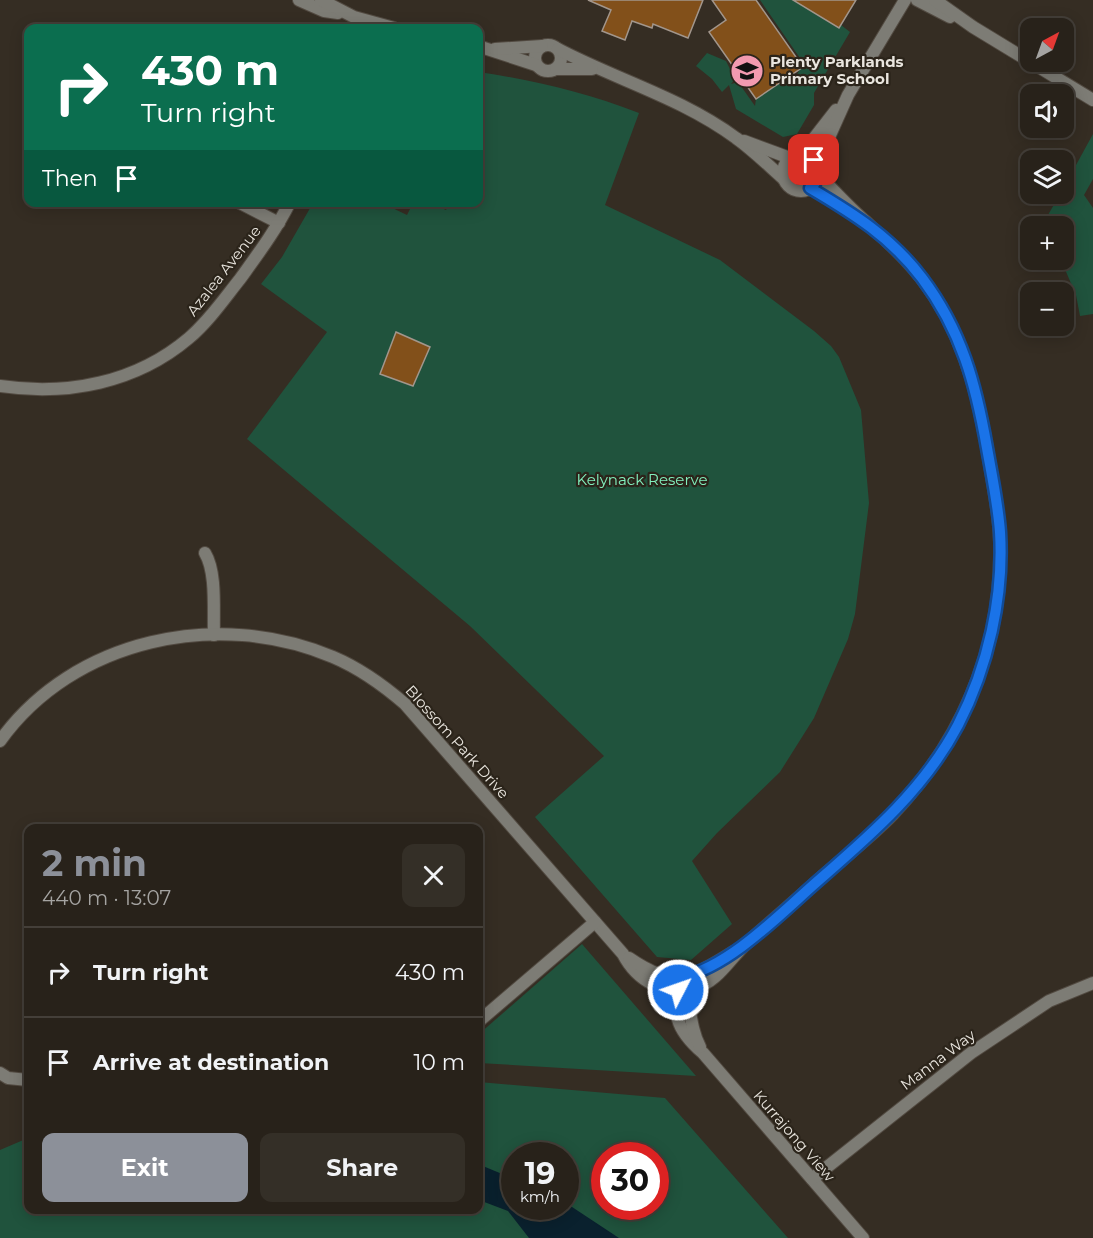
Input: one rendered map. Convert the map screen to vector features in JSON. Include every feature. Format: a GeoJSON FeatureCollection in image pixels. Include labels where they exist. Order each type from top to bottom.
{"type":"FeatureCollection","features":[{"type":"Feature","properties":{"kind":"street"},"geometry":{"type":"LineString","coordinates":[[299,0],[361,23]]}},
{"type":"Feature","properties":{"kind":"street"},"geometry":{"type":"LineString","coordinates":[[321,0],[361,23]]}},
{"type":"Feature","properties":{"kind":"street"},"geometry":{"type":"LineString","coordinates":[[485,48],[551,45],[597,69],[673,101],[737,138],[793,189],[805,191],[818,180],[818,170],[848,95],[904,0]]}},
{"type":"Feature","properties":{"kind":"street"},"geometry":{"type":"LineString","coordinates":[[917,0],[973,27],[1091,95]]}},
{"type":"Feature","properties":{"kind":"street"},"geometry":{"type":"LineString","coordinates":[[935,0],[973,27]]}},
{"type":"Feature","properties":{"kind":"street"},"geometry":{"type":"LineString","coordinates":[[536,65],[536,52],[542,46]]}},
{"type":"Feature","properties":{"kind":"street"},"geometry":{"type":"LineString","coordinates":[[485,48],[536,65],[545,71],[597,69]]}},
{"type":"Feature","properties":{"kind":"street"},"geometry":{"type":"LineString","coordinates":[[556,69],[561,62],[558,49]]}},
{"type":"Feature","properties":{"kind":"street"},"geometry":{"type":"LineString","coordinates":[[785,180],[783,168],[848,95]]}},
{"type":"Feature","properties":{"kind":"street"},"geometry":{"type":"LineString","coordinates":[[682,990],[697,988],[715,977],[744,945],[876,830],[914,790],[932,766],[946,746],[968,705],[987,650],[996,605],[1000,557],[997,506],[979,404],[970,369],[956,334],[922,278],[894,246],[864,221],[818,170],[810,157],[795,156],[737,138]]}},
{"type":"Feature","properties":{"kind":"street"},"geometry":{"type":"LineString","coordinates":[[810,188],[864,221]]}},
{"type":"Feature","properties":{"kind":"street"},"geometry":{"type":"LineString","coordinates":[[248,207],[279,223]]}},
{"type":"Feature","properties":{"kind":"street","name":"Azalea Avenue"},"geometry":{"type":"LineString","coordinates":[[0,386],[44,390],[92,386],[156,361],[189,338],[216,310],[266,244],[287,207]]}},
{"type":"Feature","properties":{"kind":"street"},"geometry":{"type":"LineString","coordinates":[[206,554],[212,572],[214,635]]}},
{"type":"Feature","properties":{"kind":"street","name":"Blossom Park Drive"},"geometry":{"type":"LineString","coordinates":[[0,741],[34,703],[70,675],[89,664],[130,647],[152,641],[214,635],[267,638],[313,649],[350,665],[390,691],[412,711],[623,954],[630,966],[646,982],[668,989],[682,990]]}},
{"type":"Feature","properties":{"kind":"street"},"geometry":{"type":"LineString","coordinates":[[483,1018],[595,922]]}},
{"type":"Feature","properties":{"kind":"street"},"geometry":{"type":"LineString","coordinates":[[682,977],[695,974],[744,945]]}},
{"type":"Feature","properties":{"kind":"street","name":"Blossom Park Drive"},"geometry":{"type":"LineString","coordinates":[[623,954],[655,973],[682,977]]}},
{"type":"Feature","properties":{"kind":"street","name":"Kurrajong View"},"geometry":{"type":"LineString","coordinates":[[682,977],[682,990],[677,1012],[679,1024],[687,1040],[703,1053],[863,1238]]}},
{"type":"Feature","properties":{"kind":"street","name":"Manna Way"},"geometry":{"type":"LineString","coordinates":[[812,1179],[971,1053],[1049,1001],[1093,983]]}},
{"type":"Feature","properties":{"kind":"street"},"geometry":{"type":"LineString","coordinates":[[0,1073],[9,1078],[24,1080]]}},
{"type":"Feature","properties":{"kind":"green space"},"geometry":{"type":"Polygon","coordinates":[[[760,0],[793,0],[838,28],[841,25],[850,32],[814,93],[814,105],[797,134],[783,137],[736,109],[729,85],[722,92],[712,79],[696,66],[707,53],[726,61],[735,79],[731,84],[738,82],[755,106],[756,99],[791,75],[793,77],[798,73],[802,61],[760,0]]]}},
{"type":"Feature","properties":{"kind":"green space","name":"Kelynack Reserve"},"geometry":{"type":"Polygon","coordinates":[[[483,73],[560,88],[639,113],[605,205],[720,260],[814,331],[831,346],[839,357],[861,410],[869,503],[855,614],[848,639],[814,718],[780,772],[717,833],[692,861],[732,924],[691,960],[657,957],[535,817],[604,756],[470,626],[247,439],[327,332],[261,284],[282,257],[311,207],[390,207],[407,215],[411,207],[439,207],[446,210],[448,207],[483,207],[483,73]]]}},
{"type":"Feature","properties":{"kind":"green space"},"geometry":{"type":"Polygon","coordinates":[[[1093,134],[1093,179],[1084,195],[1093,208],[1093,314],[1080,316],[1074,282],[1070,282],[1065,270],[1074,270],[1074,216],[1047,216],[1054,204],[1074,204],[1074,169],[1093,134]]]}},
{"type":"Feature","properties":{"kind":"green space"},"geometry":{"type":"Polygon","coordinates":[[[582,944],[696,1076],[483,1063],[483,1031],[582,944]]]}},
{"type":"Feature","properties":{"kind":"green space"},"geometry":{"type":"Polygon","coordinates":[[[483,1082],[665,1098],[788,1238],[0,1238],[0,1150],[24,1140],[24,1214],[483,1214],[483,1082]]]}},
{"type":"Feature","properties":{"kind":"water"},"geometry":{"type":"Polygon","coordinates":[[[483,1166],[501,1174],[501,1208],[483,1202],[483,1166]]]}},
{"type":"Feature","properties":{"kind":"water"},"geometry":{"type":"Polygon","coordinates":[[[579,1212],[619,1238],[529,1238],[515,1220],[579,1220],[579,1212]]]}},
{"type":"Feature","properties":{"kind":"building"},"geometry":{"type":"Polygon","coordinates":[[[588,0],[703,0],[688,38],[653,24],[652,28],[632,21],[625,40],[602,31],[611,10],[588,0]]]}},
{"type":"Feature","properties":{"kind":"building"},"geometry":{"type":"Polygon","coordinates":[[[712,0],[756,0],[803,67],[756,99],[709,32],[726,20],[712,0]]]}},
{"type":"Feature","properties":{"kind":"building"},"geometry":{"type":"Polygon","coordinates":[[[793,0],[856,0],[839,28],[793,0]]]}},
{"type":"Feature","properties":{"kind":"building"},"geometry":{"type":"Polygon","coordinates":[[[396,332],[430,347],[413,386],[380,374],[396,332]]]}},
{"type":"Feature","properties":{"kind":"place","name":"Plenty Parklands Primary School"},"geometry":{"type":"Point","coordinates":[747,71]}},
{"type":"Feature","properties":{"kind":"route"},"geometry":{"type":"LineString","coordinates":[[678,990],[682,977],[695,974],[744,945],[876,830],[914,790],[946,746],[968,705],[987,650],[996,605],[1000,557],[997,506],[979,404],[964,353],[935,297],[894,246],[864,221],[810,188],[815,185],[819,175],[814,160]]}}]}
